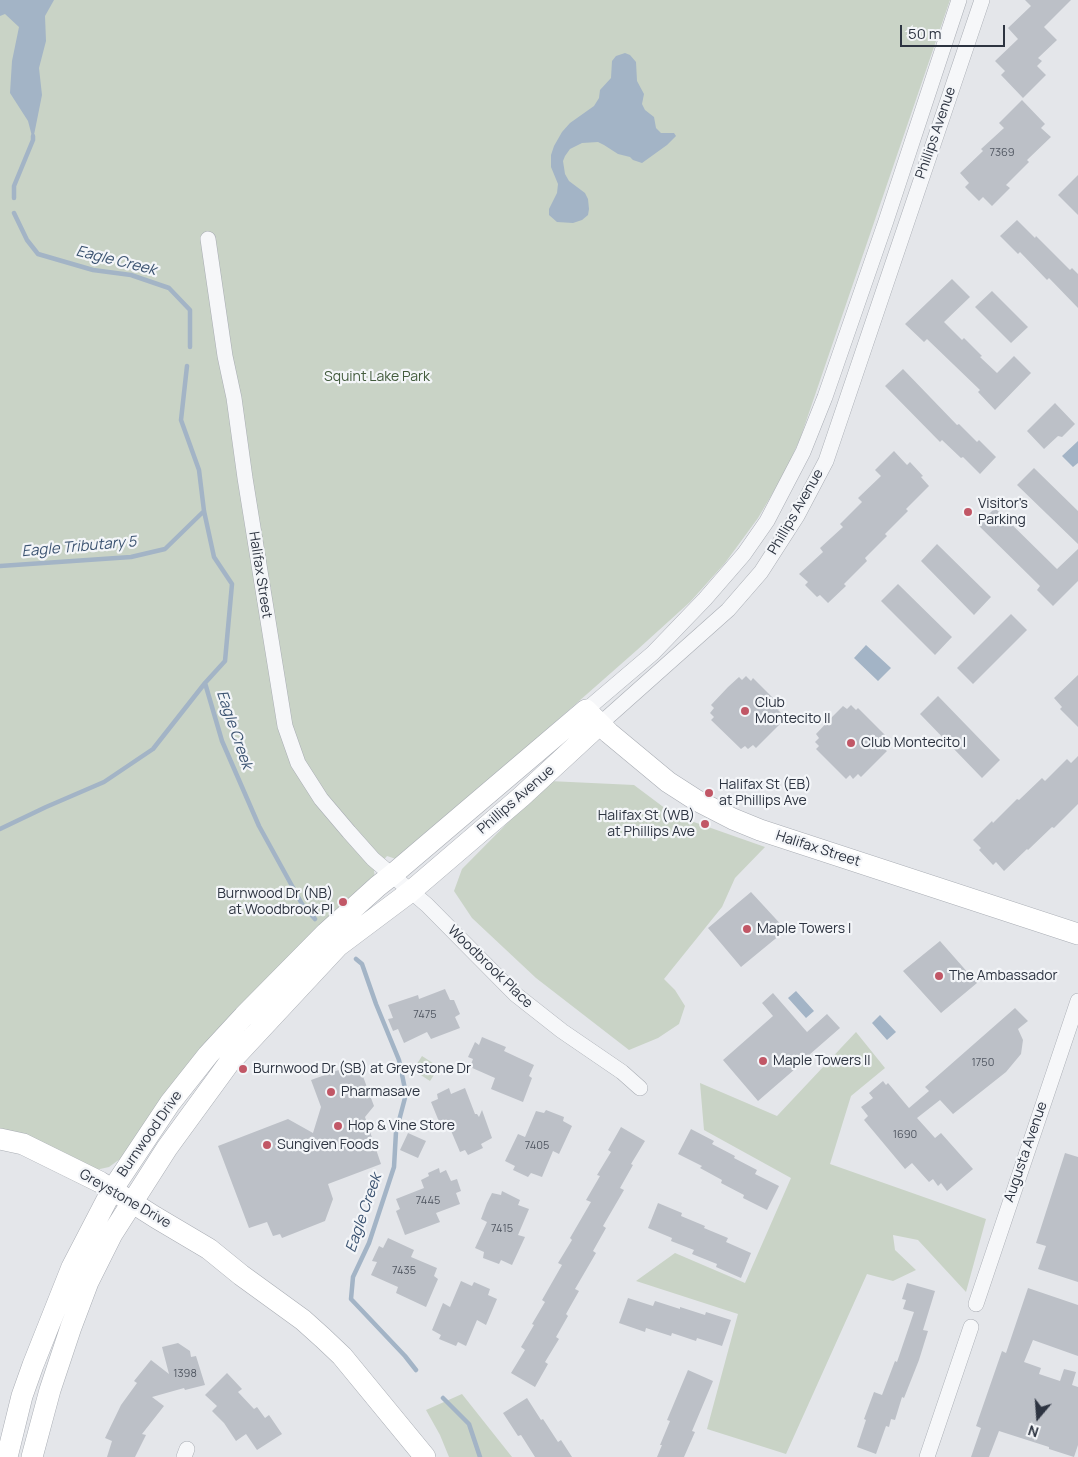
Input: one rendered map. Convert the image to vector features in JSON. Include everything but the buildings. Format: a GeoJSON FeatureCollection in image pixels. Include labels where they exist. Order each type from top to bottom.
{"type":"FeatureCollection","features":[{"type":"Feature","properties":{"kind":"street","name":"Phillips Avenue"},"geometry":{"type":"LineString","coordinates":[[410,892],[521,797],[593,717],[698,606],[744,554],[767,521],[803,452],[824,398],[886,222],[959,0]]}},
{"type":"Feature","properties":{"kind":"street","name":"Phillips Avenue"},"geometry":{"type":"LineString","coordinates":[[392,876],[728,610],[761,572],[797,516],[826,461],[982,0]]}},
{"type":"Feature","properties":{"kind":"street","name":"Halifax Street"},"geometry":{"type":"LineString","coordinates":[[208,239],[285,726],[298,763],[321,799],[373,859],[392,876]]}},
{"type":"Feature","properties":{"kind":"street","name":"Halifax Street"},"geometry":{"type":"LineString","coordinates":[[593,717],[668,782],[715,811],[760,830],[1078,934]]}},
{"type":"Feature","properties":{"kind":"street","name":"Woodbrook Place"},"geometry":{"type":"LineString","coordinates":[[392,876],[427,905],[515,994],[562,1031],[622,1072],[640,1088]]}},
{"type":"Feature","properties":{"kind":"street","name":"Burnwood Drive"},"geometry":{"type":"LineString","coordinates":[[7,1457],[22,1396],[44,1333],[72,1267],[109,1195],[170,1103],[208,1055],[326,933],[378,886],[392,876]]}},
{"type":"Feature","properties":{"kind":"street","name":"Burnwood Drive"},"geometry":{"type":"LineString","coordinates":[[32,1457],[50,1390],[88,1282],[112,1234],[167,1148],[229,1063],[258,1030],[338,946],[410,892]]}},
{"type":"Feature","properties":{"kind":"street","name":"Augusta Avenue"},"geometry":{"type":"LineString","coordinates":[[976,1304],[1078,1001]]}},
{"type":"Feature","properties":{"kind":"street","name":"Greystone Drive"},"geometry":{"type":"LineString","coordinates":[[0,1140],[23,1144],[100,1182],[109,1195]]}},
{"type":"Feature","properties":{"kind":"street","name":"Greystone Drive"},"geometry":{"type":"LineString","coordinates":[[0,1146],[10,1153],[90,1191],[109,1195],[128,1207],[209,1249],[303,1320],[336,1350],[425,1457]]}},
{"type":"Feature","properties":{"kind":"street"},"geometry":{"type":"LineString","coordinates":[[927,1457],[971,1327]]}},
{"type":"Feature","properties":{"kind":"green space","name":"Squint Lake Park"},"geometry":{"type":"Polygon","coordinates":[[[0,0],[950,0],[800,439],[784,474],[758,518],[725,563],[690,602],[403,856],[396,859],[387,856],[374,871],[375,879],[292,953],[224,1023],[124,1156],[109,1167],[100,1169],[95,1169],[0,1131],[0,0]]]}},
{"type":"Feature","properties":{"kind":"green space"},"geometry":{"type":"Polygon","coordinates":[[[549,781],[634,785],[674,815],[765,847],[735,878],[722,907],[664,979],[675,990],[685,1006],[679,1024],[658,1038],[629,1050],[536,978],[472,918],[454,891],[462,869],[549,781]]]}},
{"type":"Feature","properties":{"kind":"green space"},"geometry":{"type":"Polygon","coordinates":[[[856,1032],[885,1068],[851,1096],[830,1164],[986,1219],[966,1292],[918,1240],[893,1235],[895,1250],[916,1270],[893,1281],[867,1274],[786,1454],[707,1429],[738,1314],[636,1281],[675,1253],[745,1283],[791,1178],[704,1130],[700,1083],[777,1116],[856,1032]]]}},
{"type":"Feature","properties":{"kind":"green space"},"geometry":{"type":"Polygon","coordinates":[[[422,1056],[439,1067],[430,1081],[413,1070],[422,1056]]]}},
{"type":"Feature","properties":{"kind":"green space"},"geometry":{"type":"Polygon","coordinates":[[[462,1394],[512,1457],[449,1457],[440,1435],[426,1410],[462,1394]]]}},
{"type":"Feature","properties":{"kind":"water"},"geometry":{"type":"Polygon","coordinates":[[[0,0],[54,0],[45,16],[46,41],[39,68],[42,95],[33,140],[28,121],[10,93],[12,61],[19,27],[5,14],[0,16],[0,0]]]}},
{"type":"Feature","properties":{"kind":"water"},"geometry":{"type":"Polygon","coordinates":[[[625,53],[630,55],[636,62],[637,81],[644,94],[642,104],[645,110],[654,117],[656,128],[661,133],[674,133],[676,136],[642,163],[618,154],[598,142],[582,143],[570,149],[563,161],[565,174],[569,181],[585,193],[588,199],[588,215],[582,220],[573,223],[557,222],[549,215],[549,209],[557,193],[558,184],[551,167],[551,155],[554,146],[570,123],[594,106],[599,98],[600,90],[611,78],[612,61],[616,56],[625,53]]]}},
{"type":"Feature","properties":{"kind":"water"},"geometry":{"type":"Polygon","coordinates":[[[1078,441],[1078,463],[1073,467],[1062,456],[1078,441]]]}},
{"type":"Feature","properties":{"kind":"water"},"geometry":{"type":"Polygon","coordinates":[[[866,645],[891,668],[878,681],[854,658],[866,645]]]}},
{"type":"Feature","properties":{"kind":"water"},"geometry":{"type":"Polygon","coordinates":[[[796,991],[814,1011],[806,1018],[788,998],[796,991]]]}},
{"type":"Feature","properties":{"kind":"water"},"geometry":{"type":"Polygon","coordinates":[[[880,1015],[896,1032],[887,1040],[872,1023],[880,1015]]]}},
{"type":"Feature","properties":{"kind":"waterway","name":"Eagle Creek"},"geometry":{"type":"LineString","coordinates":[[14,198],[14,186],[33,136]]}},
{"type":"Feature","properties":{"kind":"waterway","name":"Eagle Creek"},"geometry":{"type":"LineString","coordinates":[[14,213],[27,240],[38,254],[93,270],[131,275],[169,288],[190,310],[190,347]]}},
{"type":"Feature","properties":{"kind":"waterway","name":"Eagle Creek"},"geometry":{"type":"LineString","coordinates":[[0,829],[104,782],[153,749],[205,683],[225,661],[232,584],[214,557],[204,511],[199,470],[181,420],[187,366]]}},
{"type":"Feature","properties":{"kind":"waterway","name":"Eagle Tributary 5"},"geometry":{"type":"LineString","coordinates":[[0,566],[131,557],[165,549],[204,511]]}},
{"type":"Feature","properties":{"kind":"waterway","name":"Eagle Creek"},"geometry":{"type":"LineString","coordinates":[[205,683],[222,741],[259,826],[302,904],[315,919]]}},
{"type":"Feature","properties":{"kind":"waterway","name":"Eagle Creek"},"geometry":{"type":"LineString","coordinates":[[356,959],[362,964],[399,1060],[406,1094],[396,1132],[394,1167],[369,1243],[353,1277],[351,1299],[416,1370]]}},
{"type":"Feature","properties":{"kind":"waterway","name":"Eagle Creek"},"geometry":{"type":"LineString","coordinates":[[443,1398],[469,1424],[480,1457]]}},
{"type":"Feature","properties":{"kind":"place","name":"Visitor's Parking"},"geometry":{"type":"Point","coordinates":[968,512]}},
{"type":"Feature","properties":{"kind":"place","name":"Club Montecito II"},"geometry":{"type":"Point","coordinates":[745,711]}},
{"type":"Feature","properties":{"kind":"place","name":"Club Montecito I"},"geometry":{"type":"Point","coordinates":[851,743]}},
{"type":"Feature","properties":{"kind":"place","name":"Halifax St (EB) at Phillips Ave"},"geometry":{"type":"Point","coordinates":[709,793]}},
{"type":"Feature","properties":{"kind":"place","name":"Halifax St (WB) at Phillips Ave"},"geometry":{"type":"Point","coordinates":[705,824]}},
{"type":"Feature","properties":{"kind":"place","name":"Burnwood Dr (NB) at Woodbrook Pl"},"geometry":{"type":"Point","coordinates":[343,902]}},
{"type":"Feature","properties":{"kind":"place","name":"Maple Towers I"},"geometry":{"type":"Point","coordinates":[747,929]}},
{"type":"Feature","properties":{"kind":"place","name":"The Ambassador"},"geometry":{"type":"Point","coordinates":[939,976]}},
{"type":"Feature","properties":{"kind":"place","name":"Maple Towers II"},"geometry":{"type":"Point","coordinates":[763,1061]}},
{"type":"Feature","properties":{"kind":"place","name":"Burnwood Dr (SB) at Greystone Dr"},"geometry":{"type":"Point","coordinates":[243,1069]}},
{"type":"Feature","properties":{"kind":"place","name":"Pharmasave"},"geometry":{"type":"Point","coordinates":[331,1092]}},
{"type":"Feature","properties":{"kind":"place","name":"Hop & Vine Store"},"geometry":{"type":"Point","coordinates":[338,1126]}},
{"type":"Feature","properties":{"kind":"place","name":"Sungiven Foods"},"geometry":{"type":"Point","coordinates":[267,1145]}}]}
